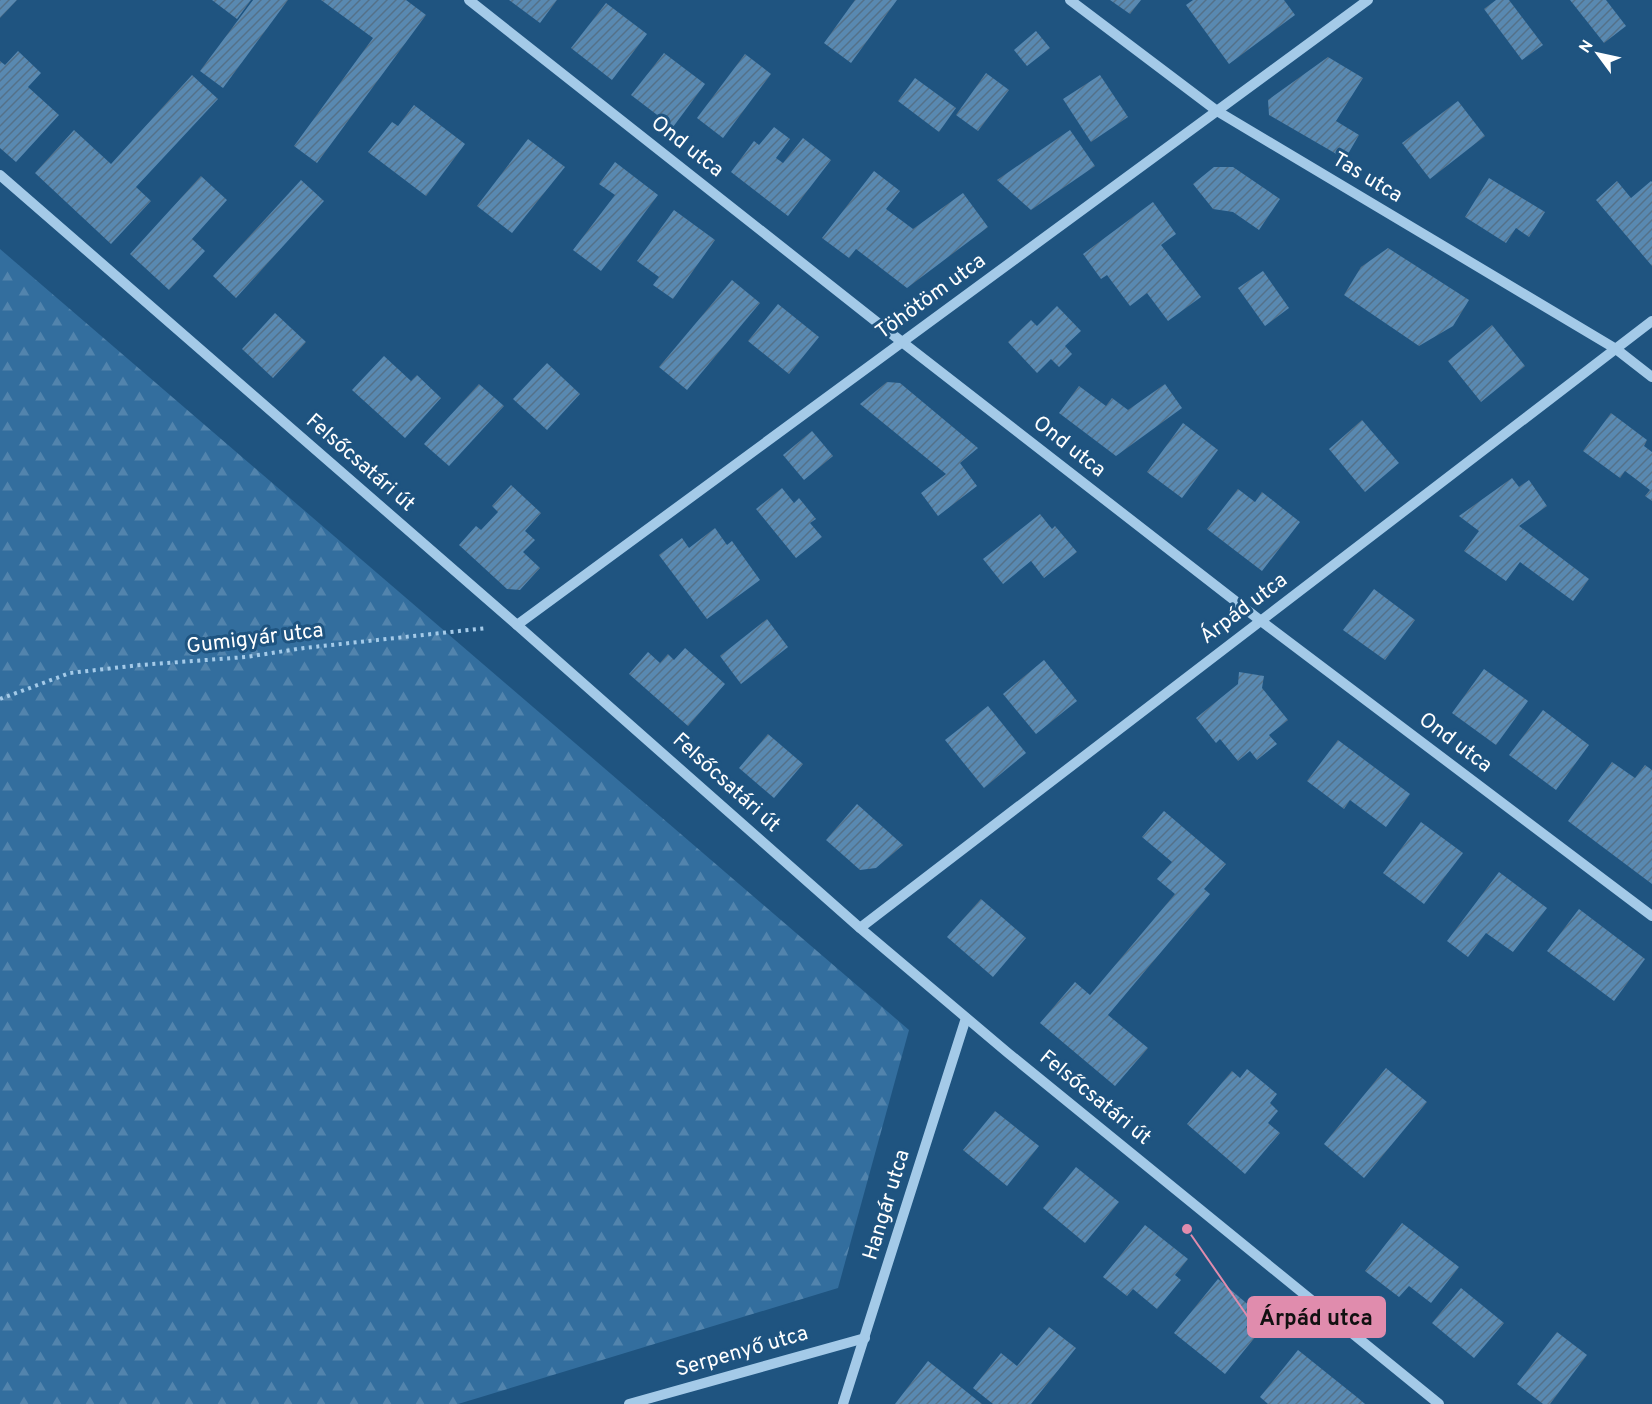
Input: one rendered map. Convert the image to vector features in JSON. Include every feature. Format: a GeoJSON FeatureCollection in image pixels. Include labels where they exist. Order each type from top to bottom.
{"type":"FeatureCollection","features":[{"type":"Feature","properties":{"kind":"street","name":"Ond utca"},"geometry":{"type":"LineString","coordinates":[[469,0],[902,342],[1261,621],[1652,916]]}},
{"type":"Feature","properties":{"kind":"street","name":"Tas utca"},"geometry":{"type":"LineString","coordinates":[[1070,0],[1217,111],[1616,349],[1652,377]]}},
{"type":"Feature","properties":{"kind":"street","name":"Töhötöm utca"},"geometry":{"type":"LineString","coordinates":[[518,625],[1368,0]]}},
{"type":"Feature","properties":{"kind":"street","name":"Felsőcsatári út"},"geometry":{"type":"LineString","coordinates":[[0,175],[518,625],[860,928],[966,1018],[1439,1404]]}},
{"type":"Feature","properties":{"kind":"street","name":"Árpád utca"},"geometry":{"type":"LineString","coordinates":[[860,928],[1652,321]]}},
{"type":"Feature","properties":{"kind":"street","name":"Hangár utca"},"geometry":{"type":"LineString","coordinates":[[843,1404],[966,1018]]}},
{"type":"Feature","properties":{"kind":"street","name":"Serpenyő utca"},"geometry":{"type":"LineString","coordinates":[[629,1404],[865,1338]]}},
{"type":"Feature","properties":{"kind":"path","name":"Gumigyár utca"},"geometry":{"type":"LineString","coordinates":[[0,699],[70,674],[140,665],[246,657],[304,648],[518,625]]}},
{"type":"Feature","properties":{"kind":"green space"},"geometry":{"type":"Polygon","coordinates":[[[0,249],[909,1030],[838,1288],[458,1404],[0,1404],[0,249]]]}},
{"type":"Feature","properties":{"kind":"building"},"geometry":{"type":"Polygon","coordinates":[[[0,0],[17,0],[0,18],[0,0]]]}},
{"type":"Feature","properties":{"kind":"building"},"geometry":{"type":"Polygon","coordinates":[[[212,0],[251,0],[237,19],[212,0]]]}},
{"type":"Feature","properties":{"kind":"building"},"geometry":{"type":"Polygon","coordinates":[[[253,0],[288,0],[223,88],[200,71],[253,0]]]}},
{"type":"Feature","properties":{"kind":"building"},"geometry":{"type":"Polygon","coordinates":[[[321,0],[406,0],[426,15],[317,163],[294,146],[373,38],[321,0]]]}},
{"type":"Feature","properties":{"kind":"building"},"geometry":{"type":"Polygon","coordinates":[[[509,0],[557,0],[540,23],[509,0]]]}},
{"type":"Feature","properties":{"kind":"building"},"geometry":{"type":"Polygon","coordinates":[[[855,0],[897,0],[851,63],[824,43],[855,0]]]}},
{"type":"Feature","properties":{"kind":"building"},"geometry":{"type":"Polygon","coordinates":[[[1110,0],[1141,0],[1130,14],[1110,0]]]}},
{"type":"Feature","properties":{"kind":"building"},"geometry":{"type":"Polygon","coordinates":[[[1193,0],[1284,0],[1295,15],[1229,64],[1186,5],[1193,0]]]}},
{"type":"Feature","properties":{"kind":"building"},"geometry":{"type":"Polygon","coordinates":[[[1496,0],[1509,0],[1543,45],[1522,60],[1484,9],[1496,0]]]}},
{"type":"Feature","properties":{"kind":"building"},"geometry":{"type":"Polygon","coordinates":[[[1570,0],[1606,0],[1626,26],[1604,43],[1570,0]]]}},
{"type":"Feature","properties":{"kind":"building"},"geometry":{"type":"Polygon","coordinates":[[[606,3],[647,34],[612,80],[571,48],[606,3]]]}},
{"type":"Feature","properties":{"kind":"building"},"geometry":{"type":"Polygon","coordinates":[[[1036,31],[1050,48],[1027,66],[1014,50],[1036,31]]]}},
{"type":"Feature","properties":{"kind":"building"},"geometry":{"type":"Polygon","coordinates":[[[18,51],[41,73],[28,87],[59,115],[16,162],[0,148],[0,61],[5,65],[18,51]]]}},
{"type":"Feature","properties":{"kind":"building"},"geometry":{"type":"Polygon","coordinates":[[[664,53],[705,84],[673,127],[631,95],[664,53]]]}},
{"type":"Feature","properties":{"kind":"building"},"geometry":{"type":"Polygon","coordinates":[[[745,54],[771,74],[723,138],[697,118],[745,54]]]}},
{"type":"Feature","properties":{"kind":"building"},"geometry":{"type":"Polygon","coordinates":[[[1328,57],[1363,78],[1336,121],[1359,135],[1345,159],[1269,115],[1268,100],[1328,57]]]}},
{"type":"Feature","properties":{"kind":"building"},"geometry":{"type":"Polygon","coordinates":[[[986,73],[1009,90],[978,131],[956,115],[986,73]]]}},
{"type":"Feature","properties":{"kind":"building"},"geometry":{"type":"Polygon","coordinates":[[[192,75],[218,99],[136,187],[151,201],[111,244],[35,173],[74,130],[111,164],[192,75]]]}},
{"type":"Feature","properties":{"kind":"building"},"geometry":{"type":"Polygon","coordinates":[[[1100,75],[1128,117],[1091,142],[1063,99],[1100,75]]]}},
{"type":"Feature","properties":{"kind":"building"},"geometry":{"type":"Polygon","coordinates":[[[915,78],[956,108],[939,132],[898,101],[915,78]]]}},
{"type":"Feature","properties":{"kind":"building"},"geometry":{"type":"Polygon","coordinates":[[[1458,101],[1485,136],[1430,179],[1402,143],[1458,101]]]}},
{"type":"Feature","properties":{"kind":"building"},"geometry":{"type":"Polygon","coordinates":[[[414,105],[465,144],[426,196],[368,152],[392,122],[398,126],[414,105]]]}},
{"type":"Feature","properties":{"kind":"building"},"geometry":{"type":"Polygon","coordinates":[[[774,127],[790,139],[776,158],[783,163],[803,138],[831,160],[788,216],[731,172],[754,141],[759,145],[774,127]]]}},
{"type":"Feature","properties":{"kind":"building"},"geometry":{"type":"Polygon","coordinates":[[[1070,130],[1095,166],[1031,210],[997,180],[1070,130]]]}},
{"type":"Feature","properties":{"kind":"building"},"geometry":{"type":"Polygon","coordinates":[[[528,139],[565,167],[512,233],[477,206],[528,139]]]}},
{"type":"Feature","properties":{"kind":"building"},"geometry":{"type":"Polygon","coordinates":[[[615,162],[658,195],[601,271],[573,250],[615,195],[599,184],[615,162]]]}},
{"type":"Feature","properties":{"kind":"building"},"geometry":{"type":"Polygon","coordinates":[[[1214,167],[1233,167],[1280,199],[1259,230],[1233,212],[1213,209],[1193,184],[1214,167]]]}},
{"type":"Feature","properties":{"kind":"building"},"geometry":{"type":"Polygon","coordinates":[[[874,171],[900,191],[886,209],[913,229],[963,193],[988,227],[907,288],[856,249],[849,258],[822,238],[874,171]]]}},
{"type":"Feature","properties":{"kind":"building"},"geometry":{"type":"Polygon","coordinates":[[[201,176],[227,200],[192,239],[205,251],[169,290],[130,254],[201,176]]]}},
{"type":"Feature","properties":{"kind":"building"},"geometry":{"type":"Polygon","coordinates":[[[1489,178],[1545,212],[1529,237],[1516,228],[1506,243],[1465,217],[1489,178]]]}},
{"type":"Feature","properties":{"kind":"building"},"geometry":{"type":"Polygon","coordinates":[[[301,180],[324,201],[236,298],[213,276],[301,180]]]}},
{"type":"Feature","properties":{"kind":"building"},"geometry":{"type":"Polygon","coordinates":[[[1617,181],[1631,198],[1652,182],[1652,266],[1596,200],[1617,181]]]}},
{"type":"Feature","properties":{"kind":"building"},"geometry":{"type":"Polygon","coordinates":[[[1153,202],[1176,234],[1161,245],[1201,297],[1168,321],[1147,293],[1130,306],[1107,275],[1101,279],[1083,254],[1153,202]]]}},
{"type":"Feature","properties":{"kind":"building"},"geometry":{"type":"Polygon","coordinates":[[[674,210],[715,240],[673,299],[653,285],[659,277],[637,261],[674,210]]]}},
{"type":"Feature","properties":{"kind":"building"},"geometry":{"type":"Polygon","coordinates":[[[1388,248],[1469,300],[1453,326],[1419,346],[1344,295],[1361,267],[1388,248]]]}},
{"type":"Feature","properties":{"kind":"building"},"geometry":{"type":"Polygon","coordinates":[[[1263,271],[1289,308],[1265,326],[1238,288],[1263,271]]]}},
{"type":"Feature","properties":{"kind":"building"},"geometry":{"type":"Polygon","coordinates":[[[732,280],[760,303],[687,390],[659,367],[732,280]]]}},
{"type":"Feature","properties":{"kind":"building"},"geometry":{"type":"Polygon","coordinates":[[[778,304],[819,337],[789,374],[748,341],[778,304]]]}},
{"type":"Feature","properties":{"kind":"building"},"geometry":{"type":"Polygon","coordinates":[[[1057,306],[1081,331],[1065,346],[1072,354],[1059,367],[1051,359],[1037,373],[1008,342],[1031,320],[1037,326],[1057,306]]]}},
{"type":"Feature","properties":{"kind":"building"},"geometry":{"type":"Polygon","coordinates":[[[275,313],[306,342],[273,378],[242,349],[275,313]]]}},
{"type":"Feature","properties":{"kind":"building"},"geometry":{"type":"Polygon","coordinates":[[[1492,325],[1525,366],[1481,402],[1448,361],[1492,325]]]}},
{"type":"Feature","properties":{"kind":"building"},"geometry":{"type":"Polygon","coordinates":[[[384,356],[411,381],[417,375],[441,398],[405,438],[352,390],[384,356]]]}},
{"type":"Feature","properties":{"kind":"building"},"geometry":{"type":"Polygon","coordinates":[[[547,363],[580,394],[547,430],[513,399],[547,363]]]}},
{"type":"Feature","properties":{"kind":"building"},"geometry":{"type":"Polygon","coordinates":[[[887,382],[900,383],[978,448],[960,463],[977,486],[938,516],[921,493],[946,474],[860,404],[887,382]]]}},
{"type":"Feature","properties":{"kind":"building"},"geometry":{"type":"Polygon","coordinates":[[[479,384],[504,406],[449,466],[424,444],[479,384]]]}},
{"type":"Feature","properties":{"kind":"building"},"geometry":{"type":"Polygon","coordinates":[[[1165,384],[1182,408],[1116,456],[1059,413],[1079,386],[1106,406],[1112,398],[1128,410],[1165,384]]]}},
{"type":"Feature","properties":{"kind":"building"},"geometry":{"type":"Polygon","coordinates":[[[1611,413],[1647,440],[1644,446],[1652,452],[1652,501],[1645,496],[1650,490],[1625,471],[1620,478],[1583,451],[1611,413]]]}},
{"type":"Feature","properties":{"kind":"building"},"geometry":{"type":"Polygon","coordinates":[[[1362,420],[1399,463],[1365,492],[1329,449],[1362,420]]]}},
{"type":"Feature","properties":{"kind":"building"},"geometry":{"type":"Polygon","coordinates":[[[1183,423],[1218,450],[1182,498],[1147,472],[1183,423]]]}},
{"type":"Feature","properties":{"kind":"building"},"geometry":{"type":"Polygon","coordinates":[[[812,431],[833,456],[804,480],[783,455],[812,431]]]}},
{"type":"Feature","properties":{"kind":"building"},"geometry":{"type":"Polygon","coordinates":[[[1512,478],[1519,487],[1529,480],[1547,506],[1519,526],[1589,579],[1573,601],[1520,562],[1506,581],[1464,551],[1479,531],[1459,516],[1512,478]]]}},
{"type":"Feature","properties":{"kind":"building"},"geometry":{"type":"Polygon","coordinates":[[[511,485],[541,513],[525,531],[535,540],[523,552],[540,568],[520,590],[507,589],[459,545],[476,526],[481,530],[498,512],[492,506],[511,485]]]}},
{"type":"Feature","properties":{"kind":"building"},"geometry":{"type":"Polygon","coordinates":[[[782,488],[794,503],[799,498],[816,519],[810,523],[822,537],[796,558],[756,509],[782,488]]]}},
{"type":"Feature","properties":{"kind":"building"},"geometry":{"type":"Polygon","coordinates":[[[1238,489],[1255,502],[1262,492],[1300,522],[1262,571],[1207,529],[1238,489]]]}},
{"type":"Feature","properties":{"kind":"building"},"geometry":{"type":"Polygon","coordinates":[[[1040,514],[1052,529],[1055,526],[1077,552],[1044,578],[1031,561],[1003,584],[983,559],[1040,514]]]}},
{"type":"Feature","properties":{"kind":"building"},"geometry":{"type":"Polygon","coordinates":[[[715,528],[727,545],[732,541],[760,580],[707,619],[659,555],[682,538],[689,548],[715,528]]]}},
{"type":"Feature","properties":{"kind":"building"},"geometry":{"type":"Polygon","coordinates":[[[1374,589],[1415,620],[1385,660],[1343,630],[1374,589]]]}},
{"type":"Feature","properties":{"kind":"building"},"geometry":{"type":"Polygon","coordinates":[[[767,619],[788,647],[741,684],[720,656],[767,619]]]}},
{"type":"Feature","properties":{"kind":"building"},"geometry":{"type":"Polygon","coordinates":[[[685,648],[725,684],[688,726],[629,674],[648,652],[660,663],[668,654],[674,660],[685,648]]]}},
{"type":"Feature","properties":{"kind":"building"},"geometry":{"type":"Polygon","coordinates":[[[1044,660],[1077,701],[1036,734],[1003,694],[1044,660]]]}},
{"type":"Feature","properties":{"kind":"building"},"geometry":{"type":"Polygon","coordinates":[[[1484,669],[1528,701],[1496,745],[1452,713],[1484,669]]]}},
{"type":"Feature","properties":{"kind":"building"},"geometry":{"type":"Polygon","coordinates":[[[1239,672],[1264,676],[1262,688],[1288,720],[1269,735],[1277,744],[1257,760],[1250,751],[1238,761],[1220,739],[1216,743],[1196,718],[1238,684],[1239,672]]]}},
{"type":"Feature","properties":{"kind":"building"},"geometry":{"type":"Polygon","coordinates":[[[988,706],[1026,753],[984,788],[945,740],[988,706]]]}},
{"type":"Feature","properties":{"kind":"building"},"geometry":{"type":"Polygon","coordinates":[[[1543,710],[1589,745],[1556,790],[1509,755],[1543,710]]]}},
{"type":"Feature","properties":{"kind":"building"},"geometry":{"type":"Polygon","coordinates":[[[768,734],[803,764],[774,798],[739,768],[768,734]]]}},
{"type":"Feature","properties":{"kind":"building"},"geometry":{"type":"Polygon","coordinates":[[[1338,740],[1410,794],[1386,827],[1350,800],[1344,809],[1307,781],[1338,740]]]}},
{"type":"Feature","properties":{"kind":"building"},"geometry":{"type":"Polygon","coordinates":[[[1612,762],[1635,778],[1645,765],[1652,770],[1652,884],[1568,821],[1612,762]]]}},
{"type":"Feature","properties":{"kind":"building"},"geometry":{"type":"Polygon","coordinates":[[[857,804],[903,845],[876,868],[860,870],[826,840],[857,804]]]}},
{"type":"Feature","properties":{"kind":"building"},"geometry":{"type":"Polygon","coordinates":[[[1164,811],[1226,864],[1204,889],[1210,894],[1108,1015],[1148,1048],[1115,1086],[1040,1023],[1075,982],[1090,995],[1175,894],[1157,879],[1172,862],[1142,837],[1164,811]]]}},
{"type":"Feature","properties":{"kind":"building"},"geometry":{"type":"Polygon","coordinates":[[[1421,822],[1463,853],[1424,904],[1383,873],[1421,822]]]}},
{"type":"Feature","properties":{"kind":"building"},"geometry":{"type":"Polygon","coordinates":[[[1499,872],[1547,908],[1513,952],[1486,933],[1468,957],[1447,941],[1499,872]]]}},
{"type":"Feature","properties":{"kind":"building"},"geometry":{"type":"Polygon","coordinates":[[[981,899],[1026,938],[993,977],[947,937],[981,899]]]}},
{"type":"Feature","properties":{"kind":"building"},"geometry":{"type":"Polygon","coordinates":[[[1579,909],[1645,959],[1614,1001],[1547,951],[1579,909]]]}},
{"type":"Feature","properties":{"kind":"building"},"geometry":{"type":"Polygon","coordinates":[[[1386,1068],[1427,1102],[1364,1178],[1324,1144],[1386,1068]]]}},
{"type":"Feature","properties":{"kind":"building"},"geometry":{"type":"Polygon","coordinates":[[[1247,1069],[1277,1094],[1270,1103],[1278,1111],[1268,1123],[1280,1133],[1245,1174],[1187,1124],[1232,1071],[1240,1078],[1247,1069]]]}},
{"type":"Feature","properties":{"kind":"building"},"geometry":{"type":"Polygon","coordinates":[[[995,1111],[1039,1146],[1007,1186],[963,1150],[995,1111]]]}},
{"type":"Feature","properties":{"kind":"building"},"geometry":{"type":"Polygon","coordinates":[[[1076,1167],[1119,1202],[1085,1243],[1043,1208],[1076,1167]]]}},
{"type":"Feature","properties":{"kind":"building"},"geometry":{"type":"Polygon","coordinates":[[[1402,1223],[1459,1267],[1431,1303],[1409,1286],[1399,1297],[1365,1271],[1402,1223]]]}},
{"type":"Feature","properties":{"kind":"building"},"geometry":{"type":"Polygon","coordinates":[[[1145,1225],[1188,1259],[1175,1275],[1181,1280],[1157,1309],[1133,1289],[1127,1296],[1103,1277],[1145,1225]]]}},
{"type":"Feature","properties":{"kind":"building"},"geometry":{"type":"Polygon","coordinates":[[[1218,1279],[1258,1313],[1246,1327],[1256,1336],[1225,1374],[1174,1333],[1218,1279]]]}},
{"type":"Feature","properties":{"kind":"building"},"geometry":{"type":"Polygon","coordinates":[[[1461,1288],[1504,1323],[1474,1358],[1432,1323],[1461,1288]]]}},
{"type":"Feature","properties":{"kind":"building"},"geometry":{"type":"Polygon","coordinates":[[[1049,1327],[1076,1348],[1031,1404],[993,1404],[973,1388],[1001,1353],[1017,1366],[1049,1327]]]}},
{"type":"Feature","properties":{"kind":"building"},"geometry":{"type":"Polygon","coordinates":[[[1557,1332],[1587,1355],[1550,1404],[1543,1404],[1517,1384],[1557,1332]]]}},
{"type":"Feature","properties":{"kind":"building"},"geometry":{"type":"Polygon","coordinates":[[[1298,1350],[1365,1404],[1268,1404],[1260,1397],[1298,1350]]]}},
{"type":"Feature","properties":{"kind":"building"},"geometry":{"type":"Polygon","coordinates":[[[928,1361],[982,1404],[895,1404],[928,1361]]]}},
{"type":"Feature","properties":{"kind":"place","name":"Árpád utca"},"geometry":{"type":"Point","coordinates":[1187,1229]}}]}
